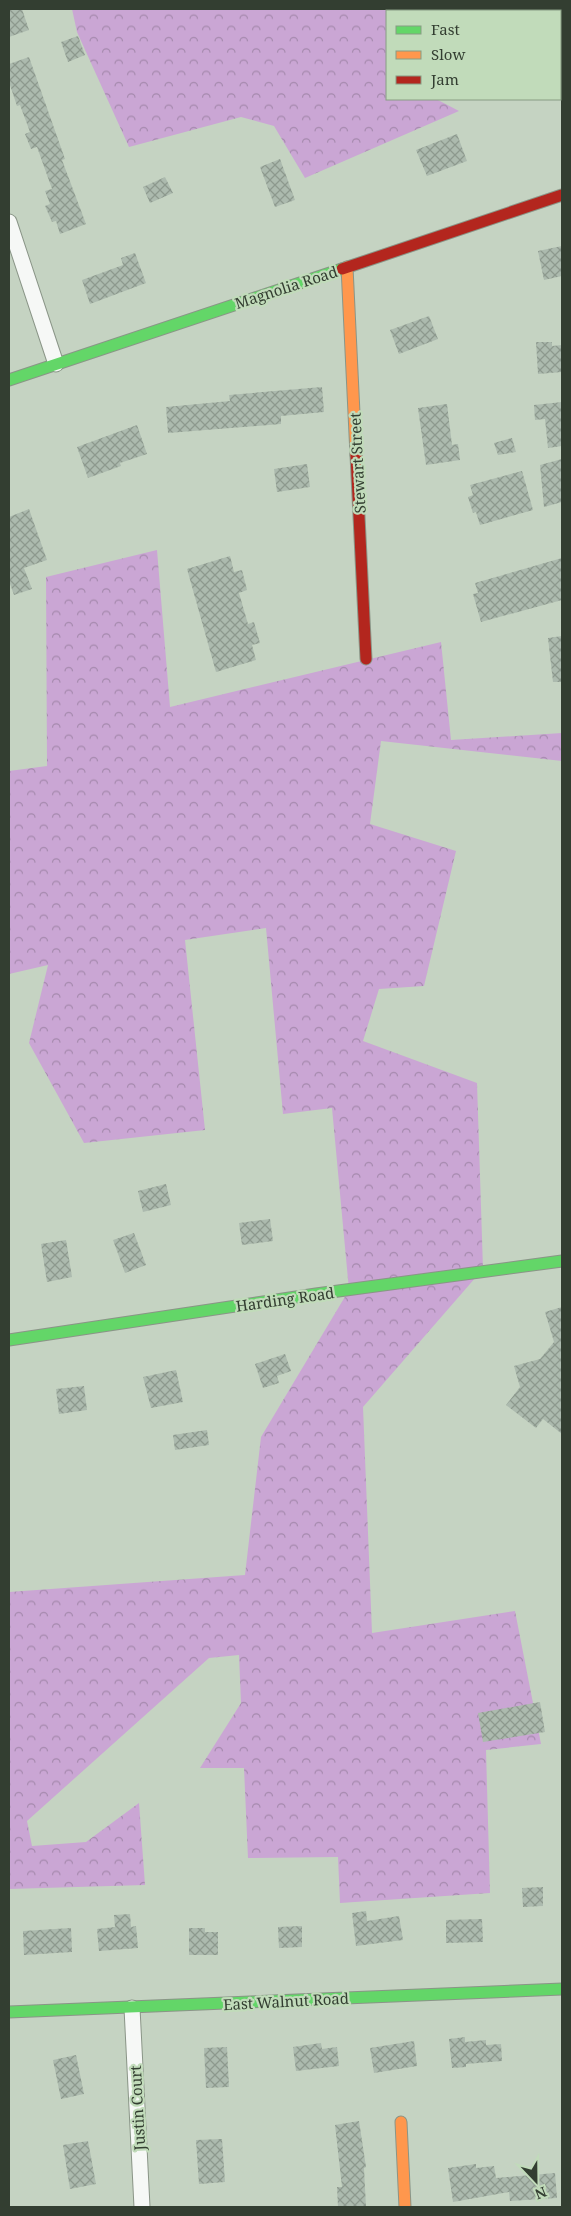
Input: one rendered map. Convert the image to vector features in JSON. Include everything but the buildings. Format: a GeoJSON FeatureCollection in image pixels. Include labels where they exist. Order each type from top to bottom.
{"type":"FeatureCollection","features":[{"type":"Feature","properties":{"kind":"street","name":"Magnolia Road"},"geometry":{"type":"LineString","coordinates":[[9,380],[562,194]]}},
{"type":"Feature","properties":{"kind":"street"},"geometry":{"type":"LineString","coordinates":[[9,222],[56,364]]}},
{"type":"Feature","properties":{"kind":"street","name":"Stewart Street"},"geometry":{"type":"LineString","coordinates":[[348,267],[366,659]]}},
{"type":"Feature","properties":{"kind":"street","name":"Harding Road"},"geometry":{"type":"LineString","coordinates":[[9,1340],[307,1295],[562,1261]]}},
{"type":"Feature","properties":{"kind":"street","name":"East Walnut Road"},"geometry":{"type":"LineString","coordinates":[[9,2012],[562,1989]]}},
{"type":"Feature","properties":{"kind":"street","name":"Justin Court"},"geometry":{"type":"LineString","coordinates":[[132,2008],[142,2207]]}},
{"type":"Feature","properties":{"kind":"street"},"geometry":{"type":"LineString","coordinates":[[401,2122],[405,2207]]}},
{"type":"Feature","properties":{"kind":"green space"},"geometry":{"type":"Polygon","coordinates":[[[72,9],[467,9],[386,10],[386,100],[438,100],[459,111],[305,178],[274,126],[241,117],[129,147],[77,32],[72,9]]]}},
{"type":"Feature","properties":{"kind":"green space"},"geometry":{"type":"Polygon","coordinates":[[[157,550],[170,707],[441,642],[451,740],[562,733],[562,761],[381,741],[370,824],[456,851],[424,986],[379,989],[363,1041],[477,1083],[483,1269],[363,1407],[372,1633],[515,1611],[541,1744],[486,1750],[490,1893],[340,1903],[338,1857],[248,1858],[244,1768],[200,1768],[241,1703],[239,1655],[209,1658],[27,1821],[32,1846],[86,1842],[139,1803],[145,1885],[9,1889],[9,1592],[245,1575],[261,1437],[349,1290],[332,1108],[283,1114],[266,928],[185,940],[205,1130],[84,1143],[29,1043],[48,965],[9,974],[9,771],[47,766],[46,577],[157,550]]]}},
{"type":"Feature","properties":{"kind":"traffic: fast"},"geometry":{"type":"LineString","coordinates":[[9,380],[342,269]]}},
{"type":"Feature","properties":{"kind":"traffic: fast"},"geometry":{"type":"LineString","coordinates":[[9,1340],[316,1294],[562,1261]]}},
{"type":"Feature","properties":{"kind":"traffic: fast"},"geometry":{"type":"LineString","coordinates":[[9,2012],[562,1989]]}},
{"type":"Feature","properties":{"kind":"traffic: slow"},"geometry":{"type":"LineString","coordinates":[[347,267],[356,455]]}},
{"type":"Feature","properties":{"kind":"traffic: slow"},"geometry":{"type":"LineString","coordinates":[[401,2122],[405,2207]]}},
{"type":"Feature","properties":{"kind":"traffic: jam"},"geometry":{"type":"LineString","coordinates":[[342,269],[562,195]]}},
{"type":"Feature","properties":{"kind":"traffic: jam"},"geometry":{"type":"LineString","coordinates":[[356,455],[366,659]]}}]}
